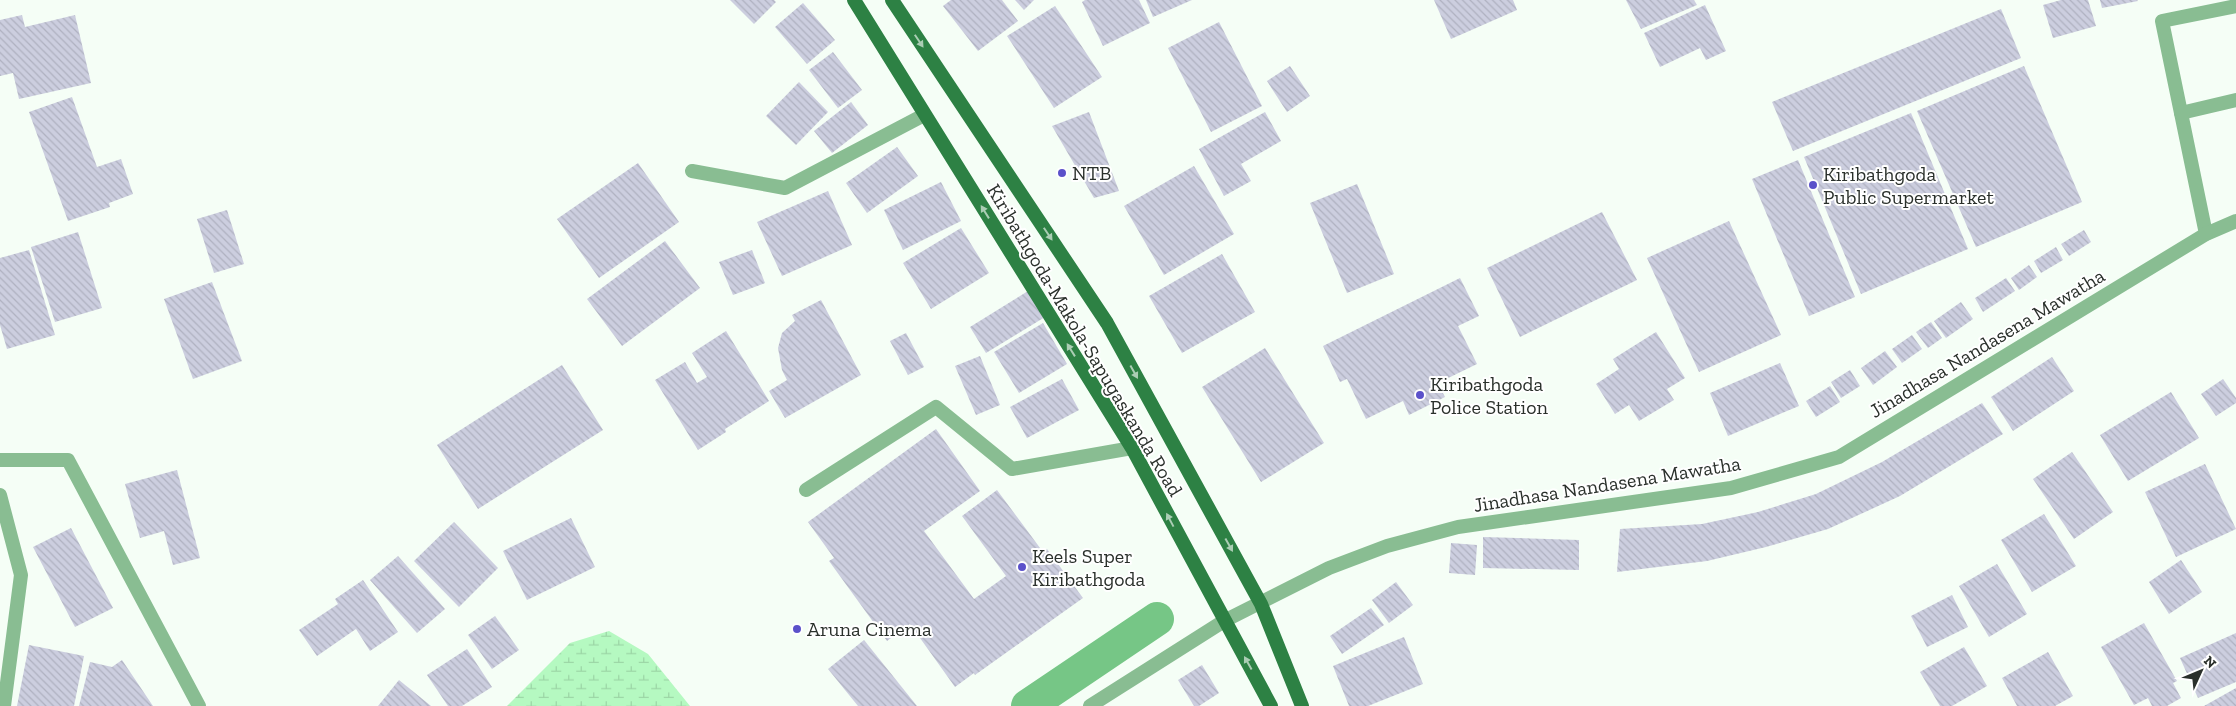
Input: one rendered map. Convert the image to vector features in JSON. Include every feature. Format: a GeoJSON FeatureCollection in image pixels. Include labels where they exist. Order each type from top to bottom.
{"type":"FeatureCollection","features":[{"type":"Feature","properties":{"kind":"main road","name":"Kiribathgoda-Makola-Sapugaskanda Road"},"geometry":{"type":"LineString","coordinates":[[854,0],[1132,448],[1271,706]]}},
{"type":"Feature","properties":{"kind":"main road","name":"Kiribathgoda-Makola-Sapugaskanda Road"},"geometry":{"type":"LineString","coordinates":[[892,0],[1107,323],[1261,604],[1302,706]]}},
{"type":"Feature","properties":{"kind":"street"},"geometry":{"type":"LineString","coordinates":[[2206,234],[2162,21],[2236,6]]}},
{"type":"Feature","properties":{"kind":"street"},"geometry":{"type":"LineString","coordinates":[[2181,113],[2236,100]]}},
{"type":"Feature","properties":{"kind":"street"},"geometry":{"type":"LineString","coordinates":[[692,171],[785,188],[924,115]]}},
{"type":"Feature","properties":{"kind":"street","name":"Jinadhasa Nandasena Mawatha"},"geometry":{"type":"LineString","coordinates":[[1090,706],[1224,621],[1329,568],[1387,546],[1458,527],[1731,488],[1839,457],[2206,234],[2236,221]]}},
{"type":"Feature","properties":{"kind":"street"},"geometry":{"type":"LineString","coordinates":[[806,490],[936,407],[1012,469],[1132,448]]}},
{"type":"Feature","properties":{"kind":"street"},"geometry":{"type":"LineString","coordinates":[[0,460],[68,460],[199,706]]}},
{"type":"Feature","properties":{"kind":"street"},"geometry":{"type":"LineString","coordinates":[[0,495],[21,574],[4,706]]}},
{"type":"Feature","properties":{"kind":"green space"},"geometry":{"type":"Polygon","coordinates":[[[609,631],[648,654],[690,706],[507,706],[570,643],[609,631]]]}},
{"type":"Feature","properties":{"kind":"building"},"geometry":{"type":"Polygon","coordinates":[[[730,0],[774,0],[776,2],[754,24],[730,0]]]}},
{"type":"Feature","properties":{"kind":"building"},"geometry":{"type":"Polygon","coordinates":[[[951,0],[1002,0],[1018,21],[978,51],[943,6],[951,0]]]}},
{"type":"Feature","properties":{"kind":"building"},"geometry":{"type":"Polygon","coordinates":[[[1015,0],[1034,0],[1024,10],[1015,0]]]}},
{"type":"Feature","properties":{"kind":"building"},"geometry":{"type":"Polygon","coordinates":[[[1085,0],[1139,0],[1150,23],[1103,46],[1082,2],[1085,0]]]}},
{"type":"Feature","properties":{"kind":"building"},"geometry":{"type":"Polygon","coordinates":[[[1146,0],[1192,0],[1153,17],[1146,0]]]}},
{"type":"Feature","properties":{"kind":"building"},"geometry":{"type":"Polygon","coordinates":[[[1434,0],[1513,0],[1517,10],[1451,39],[1434,0]]]}},
{"type":"Feature","properties":{"kind":"building"},"geometry":{"type":"Polygon","coordinates":[[[1626,0],[1694,0],[1697,5],[1641,29],[1626,0]]]}},
{"type":"Feature","properties":{"kind":"building"},"geometry":{"type":"Polygon","coordinates":[[[2061,0],[2088,0],[2096,26],[2053,38],[2043,5],[2061,0]]]}},
{"type":"Feature","properties":{"kind":"building"},"geometry":{"type":"Polygon","coordinates":[[[2100,0],[2137,0],[2138,1],[2102,8],[2100,0]]]}},
{"type":"Feature","properties":{"kind":"building"},"geometry":{"type":"Polygon","coordinates":[[[803,3],[835,40],[807,64],[775,27],[803,3]]]}},
{"type":"Feature","properties":{"kind":"building"},"geometry":{"type":"Polygon","coordinates":[[[1705,5],[1726,51],[1706,60],[1700,48],[1660,67],[1644,33],[1705,5]]]}},
{"type":"Feature","properties":{"kind":"building"},"geometry":{"type":"Polygon","coordinates":[[[1055,6],[1102,77],[1054,108],[1007,36],[1055,6]]]}},
{"type":"Feature","properties":{"kind":"building"},"geometry":{"type":"Polygon","coordinates":[[[2001,9],[2021,58],[1793,151],[1772,102],[2001,9]]]}},
{"type":"Feature","properties":{"kind":"building"},"geometry":{"type":"Polygon","coordinates":[[[22,15],[25,27],[75,15],[91,83],[19,99],[13,73],[0,76],[0,20],[22,15]]]}},
{"type":"Feature","properties":{"kind":"building"},"geometry":{"type":"Polygon","coordinates":[[[1219,22],[1262,106],[1211,132],[1168,48],[1219,22]]]}},
{"type":"Feature","properties":{"kind":"building"},"geometry":{"type":"Polygon","coordinates":[[[833,52],[862,90],[838,108],[809,70],[833,52]]]}},
{"type":"Feature","properties":{"kind":"building"},"geometry":{"type":"Polygon","coordinates":[[[1290,66],[1310,96],[1287,112],[1267,81],[1290,66]]]}},
{"type":"Feature","properties":{"kind":"building"},"geometry":{"type":"Polygon","coordinates":[[[2024,66],[2082,202],[1976,247],[1917,111],[2024,66]]]}},
{"type":"Feature","properties":{"kind":"building"},"geometry":{"type":"Polygon","coordinates":[[[799,82],[828,112],[796,145],[766,116],[799,82]]]}},
{"type":"Feature","properties":{"kind":"building"},"geometry":{"type":"Polygon","coordinates":[[[72,97],[97,167],[121,159],[133,194],[109,203],[110,207],[68,221],[29,112],[72,97]]]}},
{"type":"Feature","properties":{"kind":"building"},"geometry":{"type":"Polygon","coordinates":[[[851,102],[868,125],[832,153],[814,131],[851,102]]]}},
{"type":"Feature","properties":{"kind":"building"},"geometry":{"type":"Polygon","coordinates":[[[1089,112],[1119,191],[1094,198],[1052,126],[1089,112]]]}},
{"type":"Feature","properties":{"kind":"building"},"geometry":{"type":"Polygon","coordinates":[[[1265,112],[1281,141],[1241,164],[1251,181],[1224,196],[1199,149],[1265,112]]]}},
{"type":"Feature","properties":{"kind":"building"},"geometry":{"type":"Polygon","coordinates":[[[1911,113],[1968,249],[1861,294],[1804,157],[1911,113]]]}},
{"type":"Feature","properties":{"kind":"building"},"geometry":{"type":"Polygon","coordinates":[[[897,147],[918,176],[867,213],[846,183],[897,147]]]}},
{"type":"Feature","properties":{"kind":"building"},"geometry":{"type":"Polygon","coordinates":[[[1798,160],[1855,297],[1809,316],[1752,179],[1798,160]]]}},
{"type":"Feature","properties":{"kind":"building"},"geometry":{"type":"Polygon","coordinates":[[[638,163],[679,222],[599,278],[557,219],[638,163]]]}},
{"type":"Feature","properties":{"kind":"building"},"geometry":{"type":"Polygon","coordinates":[[[1194,166],[1234,234],[1164,275],[1124,206],[1194,166]]]}},
{"type":"Feature","properties":{"kind":"building"},"geometry":{"type":"Polygon","coordinates":[[[941,182],[961,221],[903,250],[884,210],[941,182]]]}},
{"type":"Feature","properties":{"kind":"building"},"geometry":{"type":"Polygon","coordinates":[[[1357,184],[1394,274],[1347,293],[1310,203],[1357,184]]]}},
{"type":"Feature","properties":{"kind":"building"},"geometry":{"type":"Polygon","coordinates":[[[828,191],[852,245],[782,276],[757,222],[828,191]]]}},
{"type":"Feature","properties":{"kind":"building"},"geometry":{"type":"Polygon","coordinates":[[[227,210],[244,264],[214,273],[197,219],[227,210]]]}},
{"type":"Feature","properties":{"kind":"building"},"geometry":{"type":"Polygon","coordinates":[[[1602,212],[1637,280],[1520,337],[1487,268],[1602,212]]]}},
{"type":"Feature","properties":{"kind":"building"},"geometry":{"type":"Polygon","coordinates":[[[1729,221],[1781,335],[1699,372],[1647,258],[1729,221]]]}},
{"type":"Feature","properties":{"kind":"building"},"geometry":{"type":"Polygon","coordinates":[[[961,228],[989,273],[931,309],[903,263],[961,228]]]}},
{"type":"Feature","properties":{"kind":"building"},"geometry":{"type":"Polygon","coordinates":[[[2084,230],[2091,242],[2069,256],[2061,244],[2084,230]]]}},
{"type":"Feature","properties":{"kind":"building"},"geometry":{"type":"Polygon","coordinates":[[[78,232],[102,308],[55,322],[31,247],[78,232]]]}},
{"type":"Feature","properties":{"kind":"building"},"geometry":{"type":"Polygon","coordinates":[[[665,241],[700,288],[622,346],[587,299],[665,241]]]}},
{"type":"Feature","properties":{"kind":"building"},"geometry":{"type":"Polygon","coordinates":[[[2056,247],[2063,260],[2041,273],[2034,261],[2056,247]]]}},
{"type":"Feature","properties":{"kind":"building"},"geometry":{"type":"Polygon","coordinates":[[[29,250],[55,335],[7,349],[0,325],[0,258],[29,250]]]}},
{"type":"Feature","properties":{"kind":"building"},"geometry":{"type":"Polygon","coordinates":[[[752,250],[765,283],[733,295],[719,262],[752,250]]]}},
{"type":"Feature","properties":{"kind":"building"},"geometry":{"type":"Polygon","coordinates":[[[1222,254],[1255,312],[1182,353],[1149,296],[1222,254]]]}},
{"type":"Feature","properties":{"kind":"building"},"geometry":{"type":"Polygon","coordinates":[[[2029,265],[2037,277],[2019,290],[2011,278],[2029,265]]]}},
{"type":"Feature","properties":{"kind":"building"},"geometry":{"type":"Polygon","coordinates":[[[1460,278],[1479,316],[1458,326],[1477,364],[1438,383],[1445,397],[1409,415],[1403,401],[1366,419],[1347,379],[1340,382],[1323,346],[1460,278]]]}},
{"type":"Feature","properties":{"kind":"building"},"geometry":{"type":"Polygon","coordinates":[[[2006,278],[2015,291],[1983,312],[1975,298],[2006,278]]]}},
{"type":"Feature","properties":{"kind":"building"},"geometry":{"type":"Polygon","coordinates":[[[212,282],[242,361],[193,379],[164,299],[212,282]]]}},
{"type":"Feature","properties":{"kind":"building"},"geometry":{"type":"Polygon","coordinates":[[[1028,291],[1045,317],[986,353],[970,327],[1028,291]]]}},
{"type":"Feature","properties":{"kind":"building"},"geometry":{"type":"Polygon","coordinates":[[[821,300],[861,375],[785,418],[769,391],[787,380],[782,370],[778,348],[782,333],[795,321],[792,315],[821,300]]]}},
{"type":"Feature","properties":{"kind":"building"},"geometry":{"type":"Polygon","coordinates":[[[1961,302],[1973,319],[1946,338],[1934,321],[1961,302]]]}},
{"type":"Feature","properties":{"kind":"building"},"geometry":{"type":"Polygon","coordinates":[[[1931,322],[1942,338],[1928,348],[1916,332],[1931,322]]]}},
{"type":"Feature","properties":{"kind":"building"},"geometry":{"type":"Polygon","coordinates":[[[1043,323],[1067,364],[1019,393],[994,352],[1043,323]]]}},
{"type":"Feature","properties":{"kind":"building"},"geometry":{"type":"Polygon","coordinates":[[[726,331],[769,401],[725,429],[726,432],[698,450],[655,380],[685,362],[697,383],[707,377],[692,353],[726,331]]]}},
{"type":"Feature","properties":{"kind":"building"},"geometry":{"type":"Polygon","coordinates":[[[1656,332],[1685,378],[1667,389],[1674,400],[1639,421],[1629,405],[1615,414],[1596,384],[1619,369],[1613,359],[1656,332]]]}},
{"type":"Feature","properties":{"kind":"building"},"geometry":{"type":"Polygon","coordinates":[[[906,333],[924,367],[908,375],[890,341],[906,333]]]}},
{"type":"Feature","properties":{"kind":"building"},"geometry":{"type":"Polygon","coordinates":[[[1912,335],[1922,349],[1902,363],[1892,349],[1912,335]]]}},
{"type":"Feature","properties":{"kind":"building"},"geometry":{"type":"Polygon","coordinates":[[[1265,348],[1324,443],[1261,482],[1202,387],[1265,348]]]}},
{"type":"Feature","properties":{"kind":"building"},"geometry":{"type":"Polygon","coordinates":[[[1885,351],[1897,367],[1873,385],[1861,368],[1885,351]]]}},
{"type":"Feature","properties":{"kind":"building"},"geometry":{"type":"Polygon","coordinates":[[[980,356],[1000,405],[976,415],[955,366],[980,356]]]}},
{"type":"Feature","properties":{"kind":"building"},"geometry":{"type":"Polygon","coordinates":[[[2052,357],[2074,391],[2013,431],[1991,397],[2052,357]]]}},
{"type":"Feature","properties":{"kind":"building"},"geometry":{"type":"Polygon","coordinates":[[[1780,363],[1799,406],[1728,436],[1710,393],[1780,363]]]}},
{"type":"Feature","properties":{"kind":"building"},"geometry":{"type":"Polygon","coordinates":[[[562,365],[603,430],[478,509],[437,445],[562,365]]]}},
{"type":"Feature","properties":{"kind":"building"},"geometry":{"type":"Polygon","coordinates":[[[1850,370],[1860,386],[1841,398],[1831,382],[1850,370]]]}},
{"type":"Feature","properties":{"kind":"building"},"geometry":{"type":"Polygon","coordinates":[[[1062,379],[1079,410],[1027,438],[1010,407],[1062,379]]]}},
{"type":"Feature","properties":{"kind":"building"},"geometry":{"type":"Polygon","coordinates":[[[2223,379],[2236,398],[2236,403],[2216,416],[2201,394],[2223,379]]]}},
{"type":"Feature","properties":{"kind":"building"},"geometry":{"type":"Polygon","coordinates":[[[1830,386],[1840,402],[1816,417],[1806,401],[1830,386]]]}},
{"type":"Feature","properties":{"kind":"building"},"geometry":{"type":"Polygon","coordinates":[[[2171,392],[2199,438],[2128,481],[2100,435],[2171,392]]]}},
{"type":"Feature","properties":{"kind":"building"},"geometry":{"type":"Polygon","coordinates":[[[1982,403],[2003,434],[1900,496],[1828,529],[1766,547],[1707,561],[1617,572],[1620,529],[1702,524],[1758,512],[1816,494],[1882,462],[1982,403]]]}},
{"type":"Feature","properties":{"kind":"building"},"geometry":{"type":"Polygon","coordinates":[[[936,429],[980,491],[924,531],[974,599],[1006,576],[962,516],[997,490],[1043,552],[1047,549],[1083,598],[975,675],[974,673],[955,687],[910,624],[887,641],[829,561],[834,558],[808,522],[936,429]]]}},
{"type":"Feature","properties":{"kind":"building"},"geometry":{"type":"Polygon","coordinates":[[[2072,452],[2113,512],[2074,539],[2033,479],[2072,452]]]}},
{"type":"Feature","properties":{"kind":"building"},"geometry":{"type":"Polygon","coordinates":[[[2205,464],[2236,529],[2176,557],[2145,492],[2205,464]]]}},
{"type":"Feature","properties":{"kind":"building"},"geometry":{"type":"Polygon","coordinates":[[[177,470],[200,558],[173,565],[164,531],[140,538],[125,484],[177,470]]]}},
{"type":"Feature","properties":{"kind":"building"},"geometry":{"type":"Polygon","coordinates":[[[2044,514],[2076,566],[2032,592],[2001,540],[2044,514]]]}},
{"type":"Feature","properties":{"kind":"building"},"geometry":{"type":"Polygon","coordinates":[[[571,518],[595,567],[527,600],[503,551],[571,518]]]}},
{"type":"Feature","properties":{"kind":"building"},"geometry":{"type":"Polygon","coordinates":[[[454,522],[498,568],[459,607],[414,561],[454,522]]]}},
{"type":"Feature","properties":{"kind":"building"},"geometry":{"type":"Polygon","coordinates":[[[71,528],[113,608],[75,627],[33,547],[71,528]]]}},
{"type":"Feature","properties":{"kind":"building"},"geometry":{"type":"Polygon","coordinates":[[[1483,537],[1579,540],[1579,570],[1483,568],[1483,537]]]}},
{"type":"Feature","properties":{"kind":"building"},"geometry":{"type":"Polygon","coordinates":[[[1451,543],[1477,545],[1475,575],[1449,573],[1451,543]]]}},
{"type":"Feature","properties":{"kind":"building"},"geometry":{"type":"Polygon","coordinates":[[[398,556],[445,609],[417,633],[370,580],[398,556]]]}},
{"type":"Feature","properties":{"kind":"building"},"geometry":{"type":"Polygon","coordinates":[[[2181,560],[2202,592],[2169,614],[2149,582],[2181,560]]]}},
{"type":"Feature","properties":{"kind":"building"},"geometry":{"type":"Polygon","coordinates":[[[1997,564],[2027,614],[1989,637],[1959,586],[1997,564]]]}},
{"type":"Feature","properties":{"kind":"building"},"geometry":{"type":"Polygon","coordinates":[[[363,580],[398,632],[370,651],[356,629],[317,656],[299,630],[338,604],[335,599],[363,580]]]}},
{"type":"Feature","properties":{"kind":"building"},"geometry":{"type":"Polygon","coordinates":[[[1396,582],[1413,605],[1389,623],[1372,600],[1396,582]]]}},
{"type":"Feature","properties":{"kind":"building"},"geometry":{"type":"Polygon","coordinates":[[[1952,595],[1968,627],[1927,647],[1911,616],[1952,595]]]}},
{"type":"Feature","properties":{"kind":"building"},"geometry":{"type":"Polygon","coordinates":[[[1371,608],[1384,625],[1342,654],[1330,636],[1371,608]]]}},
{"type":"Feature","properties":{"kind":"building"},"geometry":{"type":"Polygon","coordinates":[[[495,616],[519,650],[492,669],[468,635],[495,616]]]}},
{"type":"Feature","properties":{"kind":"building"},"geometry":{"type":"Polygon","coordinates":[[[2144,623],[2177,681],[2173,683],[2181,698],[2167,706],[2152,706],[2148,698],[2134,705],[2101,647],[2144,623]]]}},
{"type":"Feature","properties":{"kind":"building"},"geometry":{"type":"Polygon","coordinates":[[[2236,633],[2236,682],[2198,698],[2180,658],[2236,633]]]}},
{"type":"Feature","properties":{"kind":"building"},"geometry":{"type":"Polygon","coordinates":[[[1404,637],[1423,684],[1368,706],[1349,706],[1333,666],[1404,637]]]}},
{"type":"Feature","properties":{"kind":"building"},"geometry":{"type":"Polygon","coordinates":[[[864,640],[917,706],[858,706],[828,669],[864,640]]]}},
{"type":"Feature","properties":{"kind":"building"},"geometry":{"type":"Polygon","coordinates":[[[29,645],[84,656],[74,706],[17,706],[29,645]]]}},
{"type":"Feature","properties":{"kind":"building"},"geometry":{"type":"Polygon","coordinates":[[[1964,647],[1987,686],[1952,706],[1940,706],[1920,672],[1964,647]]]}},
{"type":"Feature","properties":{"kind":"building"},"geometry":{"type":"Polygon","coordinates":[[[467,649],[492,687],[462,706],[448,706],[427,675],[467,649]]]}},
{"type":"Feature","properties":{"kind":"building"},"geometry":{"type":"Polygon","coordinates":[[[2048,652],[2073,696],[2055,706],[2017,706],[2002,678],[2048,652]]]}},
{"type":"Feature","properties":{"kind":"building"},"geometry":{"type":"Polygon","coordinates":[[[122,660],[153,706],[79,706],[90,662],[112,667],[122,660]]]}},
{"type":"Feature","properties":{"kind":"building"},"geometry":{"type":"Polygon","coordinates":[[[1202,665],[1219,693],[1199,706],[1194,706],[1178,680],[1202,665]]]}},
{"type":"Feature","properties":{"kind":"building"},"geometry":{"type":"Polygon","coordinates":[[[399,680],[431,706],[378,706],[399,680]]]}},
{"type":"Feature","properties":{"kind":"building"},"geometry":{"type":"Polygon","coordinates":[[[2236,688],[2236,706],[2204,706],[2236,688]]]}},
{"type":"Feature","properties":{"kind":"waterway"},"geometry":{"type":"LineString","coordinates":[[1028,706],[1157,619]]}},
{"type":"Feature","properties":{"kind":"place","name":"NTB"},"geometry":{"type":"Point","coordinates":[1062,173]}},
{"type":"Feature","properties":{"kind":"place","name":"Kiribathgoda Public Supermarket"},"geometry":{"type":"Point","coordinates":[1813,185]}},
{"type":"Feature","properties":{"kind":"place","name":"Kiribathgoda Police Station"},"geometry":{"type":"Point","coordinates":[1420,395]}},
{"type":"Feature","properties":{"kind":"place","name":"Keels Super Kiribathgoda"},"geometry":{"type":"Point","coordinates":[1022,567]}},
{"type":"Feature","properties":{"kind":"place","name":"Aruna Cinema"},"geometry":{"type":"Point","coordinates":[797,629]}}]}
